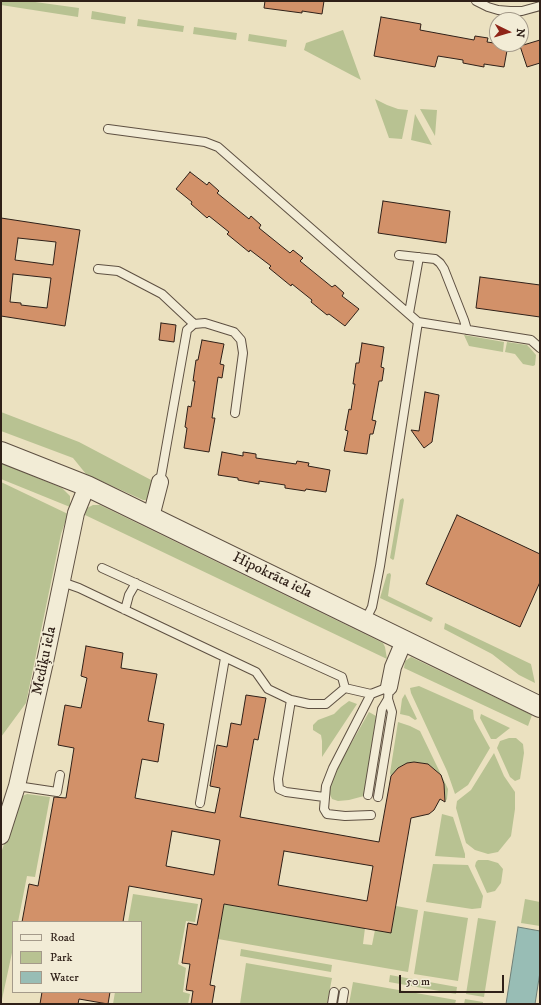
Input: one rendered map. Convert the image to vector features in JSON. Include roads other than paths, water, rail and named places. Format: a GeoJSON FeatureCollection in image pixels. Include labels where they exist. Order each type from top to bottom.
{"type":"FeatureCollection","features":[{"type":"Feature","properties":{"kind":"street","name":"Hipokrāta iela"},"geometry":{"type":"LineString","coordinates":[[1,452],[87,486],[540,707]]}},
{"type":"Feature","properties":{"kind":"street"},"geometry":{"type":"LineString","coordinates":[[151,517],[160,482]]}},
{"type":"Feature","properties":{"kind":"street","name":"Mediķu iela"},"geometry":{"type":"LineString","coordinates":[[1,836],[17,786],[76,513],[87,486]]}},
{"type":"Feature","properties":{"kind":"street"},"geometry":{"type":"LineString","coordinates":[[389,693],[393,667],[404,641]]}},
{"type":"Feature","properties":{"kind":"lane"},"geometry":{"type":"LineString","coordinates":[[476,1],[498,10],[510,11],[527,5],[540,6]]}},
{"type":"Feature","properties":{"kind":"lane"},"geometry":{"type":"LineString","coordinates":[[108,129],[206,142],[218,147],[418,322],[531,340],[540,348]]}},
{"type":"Feature","properties":{"kind":"lane"},"geometry":{"type":"LineString","coordinates":[[400,255],[435,259],[440,263],[444,269],[467,330]]}},
{"type":"Feature","properties":{"kind":"lane"},"geometry":{"type":"LineString","coordinates":[[409,313],[419,257]]}},
{"type":"Feature","properties":{"kind":"lane"},"geometry":{"type":"LineString","coordinates":[[98,269],[118,271],[162,294],[194,324]]}},
{"type":"Feature","properties":{"kind":"lane"},"geometry":{"type":"LineString","coordinates":[[365,621],[372,607],[380,566],[389,500],[418,322]]}},
{"type":"Feature","properties":{"kind":"lane"},"geometry":{"type":"LineString","coordinates":[[160,482],[186,330],[194,324],[205,323],[234,332],[241,340],[243,353],[235,413]]}},
{"type":"Feature","properties":{"kind":"lane"},"geometry":{"type":"LineString","coordinates":[[102,568],[342,677],[345,688]]}},
{"type":"Feature","properties":{"kind":"lane"},"geometry":{"type":"LineString","coordinates":[[62,582],[79,588],[256,672],[268,689],[291,700],[309,704],[326,704],[345,688]]}},
{"type":"Feature","properties":{"kind":"lane"},"geometry":{"type":"LineString","coordinates":[[125,610],[129,595],[136,583]]}},
{"type":"Feature","properties":{"kind":"lane"},"geometry":{"type":"LineString","coordinates":[[200,803],[225,658]]}},
{"type":"Feature","properties":{"kind":"lane"},"geometry":{"type":"LineString","coordinates":[[345,688],[371,694],[389,693]]}},
{"type":"Feature","properties":{"kind":"lane"},"geometry":{"type":"LineString","coordinates":[[368,795],[382,709],[389,693]]}},
{"type":"Feature","properties":{"kind":"lane"},"geometry":{"type":"LineString","coordinates":[[378,797],[392,712],[389,693]]}},
{"type":"Feature","properties":{"kind":"lane"},"geometry":{"type":"LineString","coordinates":[[371,694],[332,768],[324,797],[324,809],[327,814],[345,816],[371,815]]}},
{"type":"Feature","properties":{"kind":"lane"},"geometry":{"type":"LineString","coordinates":[[291,700],[278,779],[279,789],[286,792],[324,797]]}},
{"type":"Feature","properties":{"kind":"lane"},"geometry":{"type":"LineString","coordinates":[[17,786],[57,792],[60,775]]}},
{"type":"Feature","properties":{"kind":"lane"},"geometry":{"type":"LineString","coordinates":[[332,1004],[334,992]]}},
{"type":"Feature","properties":{"kind":"lane"},"geometry":{"type":"LineString","coordinates":[[342,1004],[344,992]]}},
{"type":"Feature","properties":{"kind":"water"},"geometry":{"type":"Polygon","coordinates":[[[518,927],[540,931],[540,972],[535,1004],[506,1004],[518,927]]]}}]}
